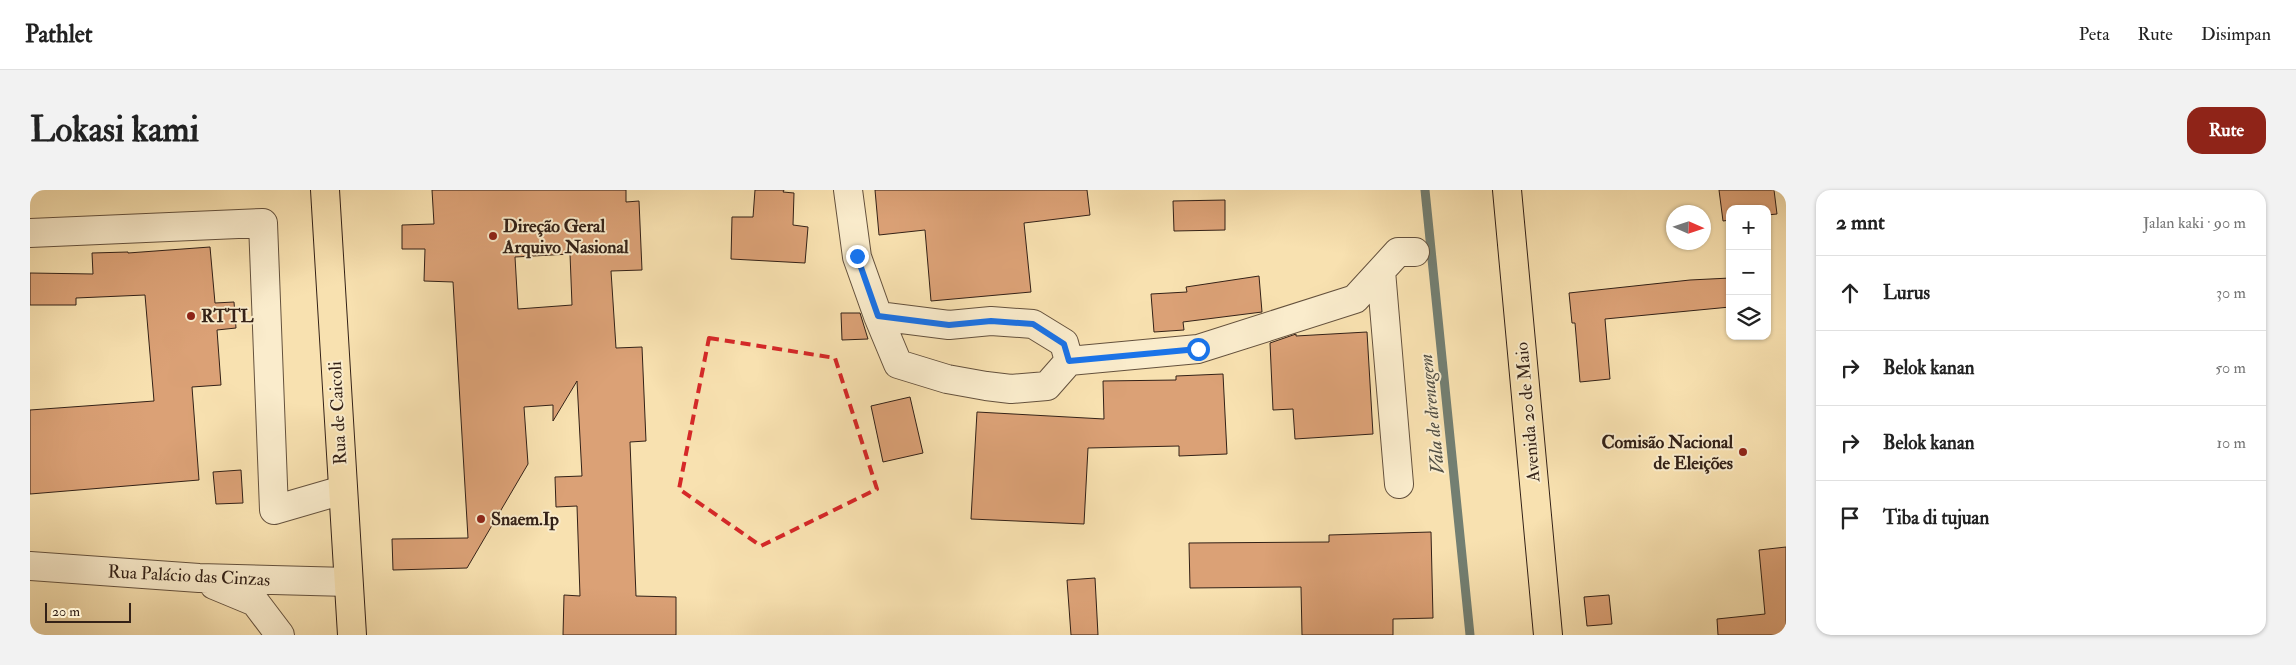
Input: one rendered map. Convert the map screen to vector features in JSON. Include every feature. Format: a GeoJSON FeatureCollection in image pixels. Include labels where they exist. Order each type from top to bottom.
{"type":"FeatureCollection","features":[{"type":"Feature","properties":{"kind":"main road","name":"Rua de Caicoli"},"geometry":{"type":"LineString","coordinates":[[325,190],[352,635]]}},
{"type":"Feature","properties":{"kind":"main road","name":"Avenida 20 de Maio"},"geometry":{"type":"LineString","coordinates":[[1507,190],[1548,635]]}},
{"type":"Feature","properties":{"kind":"street"},"geometry":{"type":"LineString","coordinates":[[848,190],[857,256],[878,316],[898,364],[947,379],[1011,389],[1047,386],[1069,361],[1198,349],[1354,299],[1398,252],[1415,252]]}},
{"type":"Feature","properties":{"kind":"street"},"geometry":{"type":"LineString","coordinates":[[30,232],[263,223],[274,510],[343,490]]}},
{"type":"Feature","properties":{"kind":"street"},"geometry":{"type":"LineString","coordinates":[[1381,271],[1399,484]]}},
{"type":"Feature","properties":{"kind":"street"},"geometry":{"type":"LineString","coordinates":[[878,316],[949,325],[991,321],[1033,324],[1064,344],[1069,361]]}},
{"type":"Feature","properties":{"kind":"street","name":"Rua Palácio das Cinzas"},"geometry":{"type":"LineString","coordinates":[[30,566],[198,578],[348,582]]}},
{"type":"Feature","properties":{"kind":"street"},"geometry":{"type":"LineString","coordinates":[[198,578],[255,602],[280,635]]}},
{"type":"Feature","properties":{"kind":"highlighted area"},"geometry":{"type":"Polygon","coordinates":[[[709,338],[835,358],[877,489],[761,546],[679,489],[709,338]]]}},
{"type":"Feature","properties":{"kind":"building"},"geometry":{"type":"Polygon","coordinates":[[[432,190],[626,190],[626,202],[639,201],[642,270],[611,271],[616,348],[642,347],[646,441],[630,442],[636,596],[676,597],[676,635],[563,635],[564,595],[580,596],[577,506],[556,507],[555,477],[582,476],[577,381],[553,421],[553,405],[524,407],[528,464],[467,568],[393,570],[392,539],[468,538],[453,282],[424,281],[425,249],[402,249],[402,225],[434,224],[432,190]],[[570,254],[515,257],[518,309],[572,305],[570,254]]]}},
{"type":"Feature","properties":{"kind":"building"},"geometry":{"type":"Polygon","coordinates":[[[755,190],[784,190],[783,192],[794,193],[793,225],[808,227],[805,263],[731,259],[732,217],[753,217],[755,190]]]}},
{"type":"Feature","properties":{"kind":"building"},"geometry":{"type":"Polygon","coordinates":[[[875,190],[1087,190],[1090,215],[1024,223],[1031,292],[931,301],[925,230],[879,235],[875,190]]]}},
{"type":"Feature","properties":{"kind":"building"},"geometry":{"type":"Polygon","coordinates":[[[1719,190],[1774,190],[1777,214],[1771,215],[1771,205],[1726,205],[1726,221],[1723,221],[1719,190]]]}},
{"type":"Feature","properties":{"kind":"building"},"geometry":{"type":"Polygon","coordinates":[[[1225,200],[1225,230],[1174,231],[1173,201],[1225,200]]]}},
{"type":"Feature","properties":{"kind":"building"},"geometry":{"type":"Polygon","coordinates":[[[210,247],[215,303],[234,302],[236,328],[217,330],[221,385],[192,387],[199,480],[30,494],[30,410],[154,401],[145,295],[76,298],[76,305],[30,305],[30,273],[93,274],[92,253],[128,253],[210,247]]]}},
{"type":"Feature","properties":{"kind":"building"},"geometry":{"type":"Polygon","coordinates":[[[1259,276],[1262,312],[1183,322],[1184,330],[1154,332],[1151,294],[1187,292],[1186,287],[1259,276]]]}},
{"type":"Feature","properties":{"kind":"building"},"geometry":{"type":"Polygon","coordinates":[[[1726,278],[1726,307],[1605,319],[1610,379],[1580,382],[1575,323],[1572,323],[1569,293],[1690,280],[1726,278]]]}},
{"type":"Feature","properties":{"kind":"building"},"geometry":{"type":"Polygon","coordinates":[[[841,313],[860,313],[868,339],[842,340],[841,313]]]}},
{"type":"Feature","properties":{"kind":"building"},"geometry":{"type":"Polygon","coordinates":[[[1367,332],[1373,434],[1295,439],[1293,409],[1273,410],[1270,343],[1296,334],[1296,336],[1367,332]]]}},
{"type":"Feature","properties":{"kind":"building"},"geometry":{"type":"Polygon","coordinates":[[[1223,374],[1227,454],[1179,456],[1179,446],[1088,448],[1084,524],[971,519],[977,412],[1104,419],[1103,381],[1176,380],[1176,376],[1223,374]]]}},
{"type":"Feature","properties":{"kind":"building"},"geometry":{"type":"Polygon","coordinates":[[[910,397],[923,453],[883,462],[871,406],[910,397]]]}},
{"type":"Feature","properties":{"kind":"building"},"geometry":{"type":"Polygon","coordinates":[[[241,470],[243,503],[216,504],[213,472],[241,470]]]}},
{"type":"Feature","properties":{"kind":"building"},"geometry":{"type":"Polygon","coordinates":[[[1431,532],[1433,618],[1393,619],[1393,635],[1302,635],[1301,587],[1190,588],[1189,543],[1329,542],[1329,535],[1431,532]]]}},
{"type":"Feature","properties":{"kind":"building"},"geometry":{"type":"Polygon","coordinates":[[[1786,547],[1786,635],[1718,635],[1717,619],[1765,614],[1759,550],[1786,547]]]}},
{"type":"Feature","properties":{"kind":"building"},"geometry":{"type":"Polygon","coordinates":[[[1095,578],[1098,635],[1071,635],[1067,580],[1095,578]]]}},
{"type":"Feature","properties":{"kind":"building"},"geometry":{"type":"Polygon","coordinates":[[[1609,595],[1612,624],[1587,626],[1584,597],[1609,595]]]}},
{"type":"Feature","properties":{"kind":"waterway","name":"Vala de drenagem"},"geometry":{"type":"LineString","coordinates":[[1425,190],[1470,635]]}},
{"type":"Feature","properties":{"kind":"place","name":"Direção Geral Arquivo Nasional"},"geometry":{"type":"Point","coordinates":[493,236]}},
{"type":"Feature","properties":{"kind":"place","name":"RTTL"},"geometry":{"type":"Point","coordinates":[191,316]}},
{"type":"Feature","properties":{"kind":"place","name":"Comisão Nacional de Eleições"},"geometry":{"type":"Point","coordinates":[1743,452]}},
{"type":"Feature","properties":{"kind":"place","name":"Snaem.Ip"},"geometry":{"type":"Point","coordinates":[481,519]}},
{"type":"Feature","properties":{"kind":"route"},"geometry":{"type":"LineString","coordinates":[[857,256],[878,316],[949,325],[991,321],[1033,324],[1064,344],[1069,361],[1198,349]]}}]}
